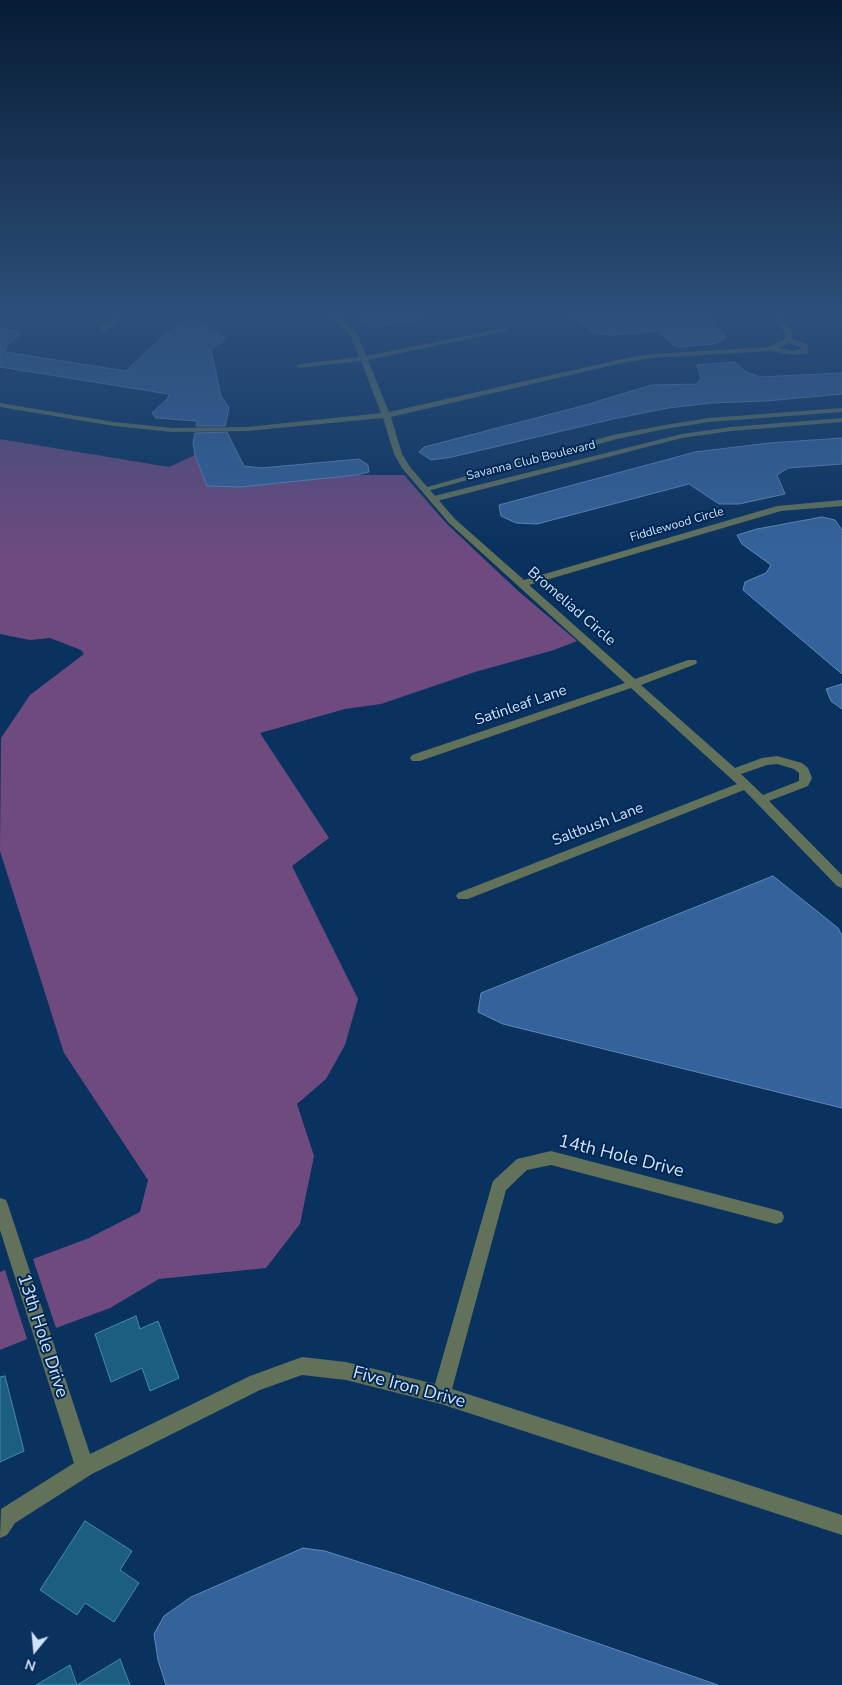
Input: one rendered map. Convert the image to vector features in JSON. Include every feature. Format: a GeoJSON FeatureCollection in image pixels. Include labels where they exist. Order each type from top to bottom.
{"type":"FeatureCollection","features":[{"type":"Feature","properties":{"kind":"street","name":"Bromeliad Circle"},"geometry":{"type":"LineString","coordinates":[[378,396],[398,454],[406,468],[452,521],[635,683],[746,785],[842,883]]}},
{"type":"Feature","properties":{"kind":"street"},"geometry":{"type":"LineString","coordinates":[[0,405],[114,424],[172,430],[247,428],[386,415],[479,396]]}},
{"type":"Feature","properties":{"kind":"street","name":"Savanna Club Boulevard"},"geometry":{"type":"LineString","coordinates":[[424,489],[616,438],[666,427],[709,420],[842,410]]}},
{"type":"Feature","properties":{"kind":"street","name":"Savanna Club Boulevard"},"geometry":{"type":"LineString","coordinates":[[433,499],[682,436],[731,429],[842,420]]}},
{"type":"Feature","properties":{"kind":"street","name":"Fiddlewood Circle"},"geometry":{"type":"LineString","coordinates":[[521,584],[780,508],[842,503]]}},
{"type":"Feature","properties":{"kind":"street","name":"Satinleaf Lane"},"geometry":{"type":"LineString","coordinates":[[416,758],[692,662]]}},
{"type":"Feature","properties":{"kind":"street"},"geometry":{"type":"LineString","coordinates":[[733,773],[766,761],[777,760],[798,766],[804,771],[806,778],[804,783],[761,800]]}},
{"type":"Feature","properties":{"kind":"street","name":"Saltbush Lane"},"geometry":{"type":"LineString","coordinates":[[462,896],[746,785]]}},
{"type":"Feature","properties":{"kind":"street","name":"14th Hole Drive"},"geometry":{"type":"LineString","coordinates":[[441,1395],[499,1186],[523,1164],[551,1158],[776,1217]]}},
{"type":"Feature","properties":{"kind":"street","name":"13th Hole Drive"},"geometry":{"type":"LineString","coordinates":[[0,1205],[85,1467]]}},
{"type":"Feature","properties":{"kind":"street","name":"Five Iron Drive"},"geometry":{"type":"LineString","coordinates":[[0,1528],[8,1516],[85,1467],[256,1382],[302,1366],[346,1371],[441,1395],[842,1525]]}},
{"type":"Feature","properties":{"kind":"shaded area"},"geometry":{"type":"Polygon","coordinates":[[[0,439],[169,467],[195,455],[207,486],[242,487],[356,475],[404,475],[446,523],[517,590],[577,641],[554,650],[475,672],[381,704],[345,709],[260,733],[329,838],[292,866],[358,999],[345,1045],[326,1079],[297,1104],[314,1156],[300,1224],[266,1268],[159,1279],[110,1308],[56,1328],[33,1259],[89,1238],[140,1212],[148,1180],[64,1053],[0,851],[1,738],[30,695],[84,654],[81,650],[50,638],[30,640],[0,634],[0,439]]]}},
{"type":"Feature","properties":{"kind":"shaded area"},"geometry":{"type":"Polygon","coordinates":[[[5,1270],[27,1339],[0,1350],[0,1272],[5,1270]]]}},
{"type":"Feature","properties":{"kind":"water"},"geometry":{"type":"Polygon","coordinates":[[[169,396],[221,396],[229,408],[225,426],[196,426],[197,421],[156,418],[152,413],[169,396]]]}},
{"type":"Feature","properties":{"kind":"water"},"geometry":{"type":"Polygon","coordinates":[[[617,396],[824,396],[766,401],[711,403],[668,408],[452,457],[431,460],[419,452],[424,447],[617,396]]]}},
{"type":"Feature","properties":{"kind":"water"},"geometry":{"type":"Polygon","coordinates":[[[227,432],[244,466],[261,468],[359,459],[368,465],[369,472],[241,487],[207,486],[195,455],[193,443],[195,433],[227,432]]]}},
{"type":"Feature","properties":{"kind":"water"},"geometry":{"type":"Polygon","coordinates":[[[842,438],[842,464],[788,468],[777,475],[785,494],[739,504],[719,504],[689,484],[537,524],[516,523],[501,516],[499,505],[695,452],[769,443],[842,438]]]}},
{"type":"Feature","properties":{"kind":"water"},"geometry":{"type":"Polygon","coordinates":[[[822,517],[835,520],[842,530],[842,674],[743,590],[745,582],[766,573],[771,565],[742,544],[737,535],[757,529],[822,517]]]}},
{"type":"Feature","properties":{"kind":"water"},"geometry":{"type":"Polygon","coordinates":[[[842,684],[842,709],[831,701],[826,689],[842,684]]]}},
{"type":"Feature","properties":{"kind":"water"},"geometry":{"type":"Polygon","coordinates":[[[773,876],[838,928],[842,936],[842,1108],[503,1024],[478,1012],[481,993],[773,876]]]}},
{"type":"Feature","properties":{"kind":"water"},"geometry":{"type":"Polygon","coordinates":[[[303,1548],[325,1551],[415,1580],[718,1685],[166,1685],[158,1660],[154,1634],[164,1616],[191,1597],[303,1548]]]}},
{"type":"Feature","properties":{"kind":"building"},"geometry":{"type":"Polygon","coordinates":[[[136,1316],[140,1329],[158,1321],[179,1378],[150,1391],[142,1368],[111,1382],[95,1334],[136,1316]]]}},
{"type":"Feature","properties":{"kind":"building"},"geometry":{"type":"Polygon","coordinates":[[[5,1376],[24,1451],[0,1462],[0,1377],[5,1376]]]}},
{"type":"Feature","properties":{"kind":"building"},"geometry":{"type":"Polygon","coordinates":[[[85,1521],[132,1551],[120,1570],[139,1583],[114,1622],[85,1603],[77,1615],[40,1590],[85,1521]]]}},
{"type":"Feature","properties":{"kind":"building"},"geometry":{"type":"Polygon","coordinates":[[[120,1659],[130,1685],[77,1685],[120,1659]]]}},
{"type":"Feature","properties":{"kind":"building"},"geometry":{"type":"Polygon","coordinates":[[[70,1665],[77,1685],[36,1685],[70,1665]]]}}]}
